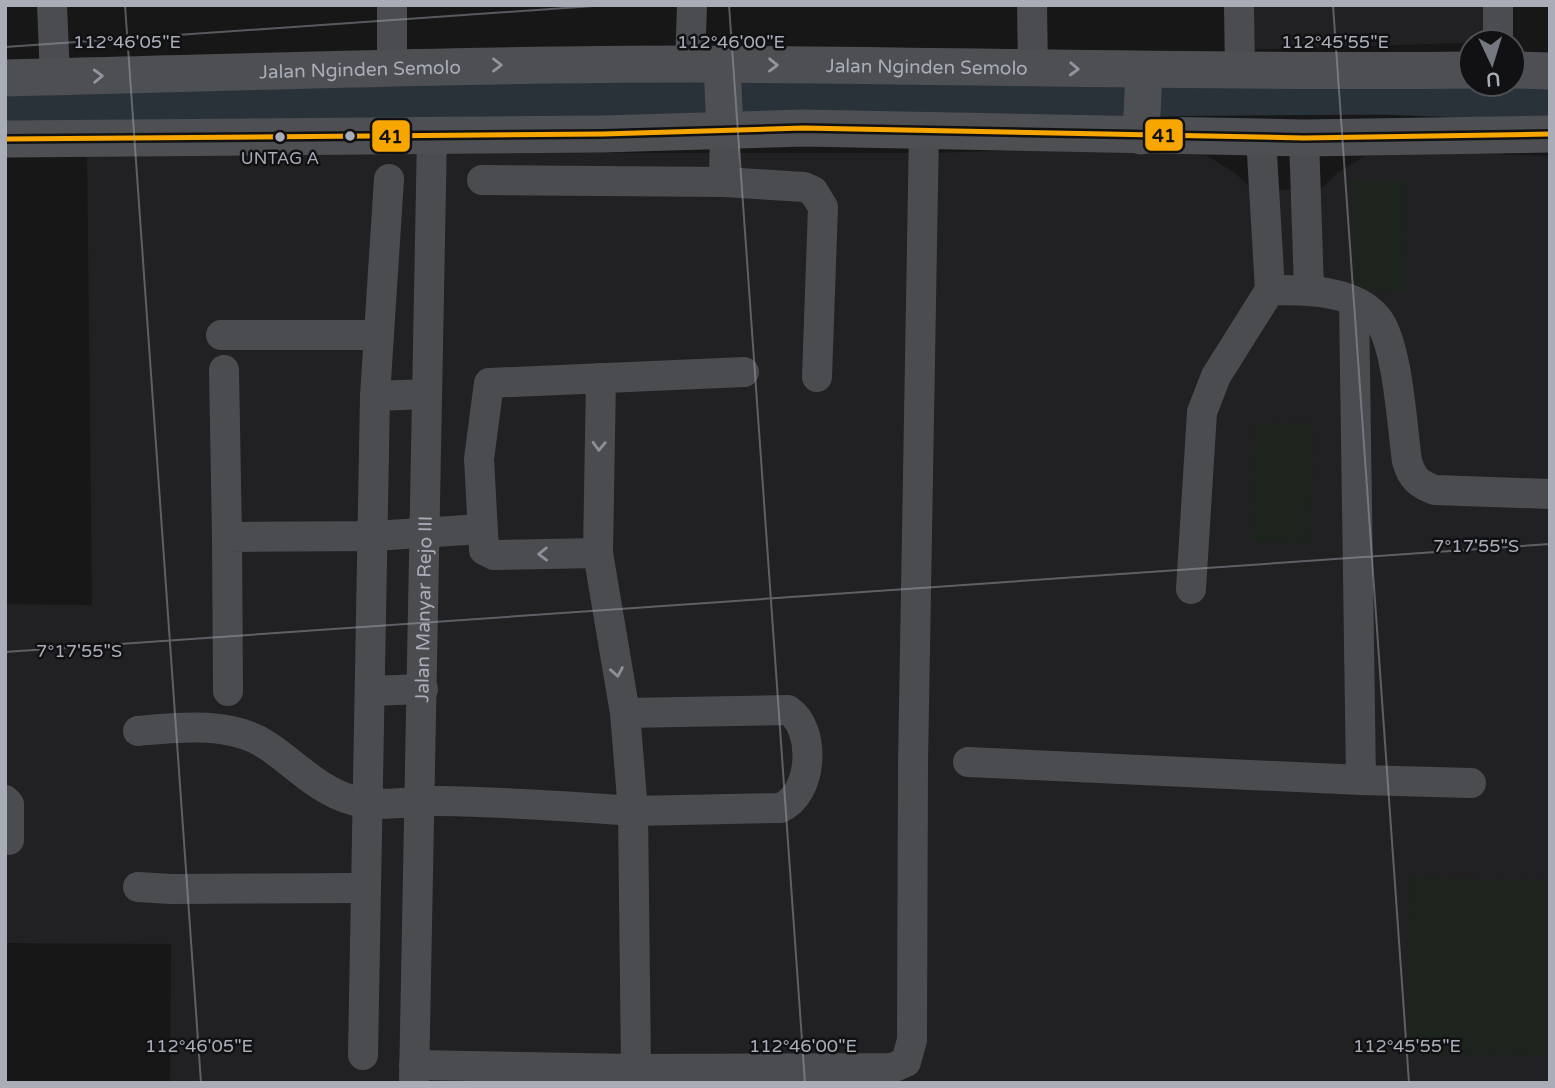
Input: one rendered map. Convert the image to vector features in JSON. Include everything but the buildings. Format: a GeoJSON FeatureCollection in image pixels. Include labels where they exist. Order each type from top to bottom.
{"type":"FeatureCollection","features":[{"type":"Feature","properties":{"kind":"main road","name":"Jalan Nginden Semolo"},"geometry":{"type":"LineString","coordinates":[[5,78],[393,67],[717,90],[924,129],[1142,101],[1240,71],[1457,70]]}},
{"type":"Feature","properties":{"kind":"main road","name":"Jalan Nginden Semolo"},"geometry":{"type":"LineString","coordinates":[[5,139],[603,134],[717,90],[1034,68],[1261,137],[1550,134]]}},
{"type":"Feature","properties":{"kind":"main road"},"geometry":{"type":"LineString","coordinates":[[1527,70],[1550,71]]}},
{"type":"Feature","properties":{"kind":"street"},"geometry":{"type":"LineString","coordinates":[[52,5],[55,77]]}},
{"type":"Feature","properties":{"kind":"street"},"geometry":{"type":"LineString","coordinates":[[392,5],[393,67]]}},
{"type":"Feature","properties":{"kind":"street"},"geometry":{"type":"LineString","coordinates":[[692,5],[717,90],[724,182]]}},
{"type":"Feature","properties":{"kind":"street"},"geometry":{"type":"LineString","coordinates":[[1032,5],[1034,68]]}},
{"type":"Feature","properties":{"kind":"street"},"geometry":{"type":"LineString","coordinates":[[1239,5],[1240,71]]}},
{"type":"Feature","properties":{"kind":"street"},"geometry":{"type":"LineString","coordinates":[[1498,5],[1498,28]]}},
{"type":"Feature","properties":{"kind":"street"},"geometry":{"type":"LineString","coordinates":[[414,1074],[636,1069],[892,1068],[906,1062],[912,1040],[913,764],[924,129]]}},
{"type":"Feature","properties":{"kind":"street"},"geometry":{"type":"LineString","coordinates":[[603,134],[608,182]]}},
{"type":"Feature","properties":{"kind":"street","name":"Jalan Manyar Rejo III"},"geometry":{"type":"LineString","coordinates":[[414,1074],[432,135]]}},
{"type":"Feature","properties":{"kind":"street"},"geometry":{"type":"LineString","coordinates":[[1191,589],[1202,412],[1216,376],[1270,290],[1261,137]]}},
{"type":"Feature","properties":{"kind":"street"},"geometry":{"type":"LineString","coordinates":[[1304,138],[1309,289]]}},
{"type":"Feature","properties":{"kind":"street"},"geometry":{"type":"LineString","coordinates":[[363,1055],[375,396],[389,179]]}},
{"type":"Feature","properties":{"kind":"street"},"geometry":{"type":"LineString","coordinates":[[482,180],[724,182],[804,187],[820,198],[823,207],[817,377]]}},
{"type":"Feature","properties":{"kind":"street"},"geometry":{"type":"LineString","coordinates":[[383,253],[429,253]]}},
{"type":"Feature","properties":{"kind":"street"},"geometry":{"type":"LineString","coordinates":[[1270,290],[1309,289],[1354,302],[1377,317],[1389,339],[1407,461],[1411,476],[1420,485],[1435,490],[1550,494]]}},
{"type":"Feature","properties":{"kind":"street"},"geometry":{"type":"LineString","coordinates":[[1354,302],[1361,780]]}},
{"type":"Feature","properties":{"kind":"street"},"geometry":{"type":"LineString","coordinates":[[221,335],[379,335]]}},
{"type":"Feature","properties":{"kind":"street"},"geometry":{"type":"LineString","coordinates":[[225,370],[228,691]]}},
{"type":"Feature","properties":{"kind":"street"},"geometry":{"type":"LineString","coordinates":[[598,553],[487,555],[481,529],[480,459],[489,383],[744,372]]}},
{"type":"Feature","properties":{"kind":"street"},"geometry":{"type":"LineString","coordinates":[[601,378],[598,553],[625,713],[633,811],[636,1069]]}},
{"type":"Feature","properties":{"kind":"street"},"geometry":{"type":"LineString","coordinates":[[375,396],[427,394]]}},
{"type":"Feature","properties":{"kind":"street"},"geometry":{"type":"LineString","coordinates":[[227,537],[373,536],[481,529]]}},
{"type":"Feature","properties":{"kind":"street"},"geometry":{"type":"LineString","coordinates":[[370,691],[423,689]]}},
{"type":"Feature","properties":{"kind":"street"},"geometry":{"type":"LineString","coordinates":[[138,731],[209,727],[235,733],[266,744],[306,777],[331,791],[366,803],[421,801],[555,805],[633,811],[764,810],[792,803],[800,793],[804,778],[803,727],[797,716],[788,709],[625,713]]}},
{"type":"Feature","properties":{"kind":"street"},"geometry":{"type":"LineString","coordinates":[[968,762],[1471,783]]}},
{"type":"Feature","properties":{"kind":"street"},"geometry":{"type":"LineString","coordinates":[[5,800],[9,804],[9,840]]}},
{"type":"Feature","properties":{"kind":"street"},"geometry":{"type":"LineString","coordinates":[[138,887],[171,890],[365,888]]}},
{"type":"Feature","properties":{"kind":"shaded area"},"geometry":{"type":"Polygon","coordinates":[[[1242,5],[1489,5],[1490,28],[1457,28],[1457,43],[1244,50],[1242,5]]]}},
{"type":"Feature","properties":{"kind":"shaded area"},"geometry":{"type":"Polygon","coordinates":[[[1190,145],[1235,173],[1253,190],[1321,189],[1337,173],[1365,156],[1463,153],[1550,156],[1550,1083],[170,1083],[171,944],[5,943],[5,604],[92,605],[87,153],[930,153],[1190,145]]]}},
{"type":"Feature","properties":{"kind":"shaded area"},"geometry":{"type":"Polygon","coordinates":[[[1352,180],[1404,180],[1405,291],[1352,290],[1352,180]]]}},
{"type":"Feature","properties":{"kind":"shaded area"},"geometry":{"type":"Polygon","coordinates":[[[1255,423],[1314,424],[1310,544],[1251,542],[1255,423]]]}},
{"type":"Feature","properties":{"kind":"shaded area"},"geometry":{"type":"Polygon","coordinates":[[[1409,878],[1550,880],[1550,1056],[1406,1054],[1409,878]]]}},
{"type":"Feature","properties":{"kind":"waterway"},"geometry":{"type":"LineString","coordinates":[[5,102],[215,102],[699,91],[968,94],[1381,91],[1550,97]]}},
{"type":"Feature","properties":{"kind":"transit line","name":"41"},"geometry":{"type":"LineString","coordinates":[[5,139],[603,134],[803,128],[1304,138],[1550,134]]}},
{"type":"Feature","properties":{"kind":"place","name":"UNTAG A"},"geometry":{"type":"Point","coordinates":[280,137]}}]}
